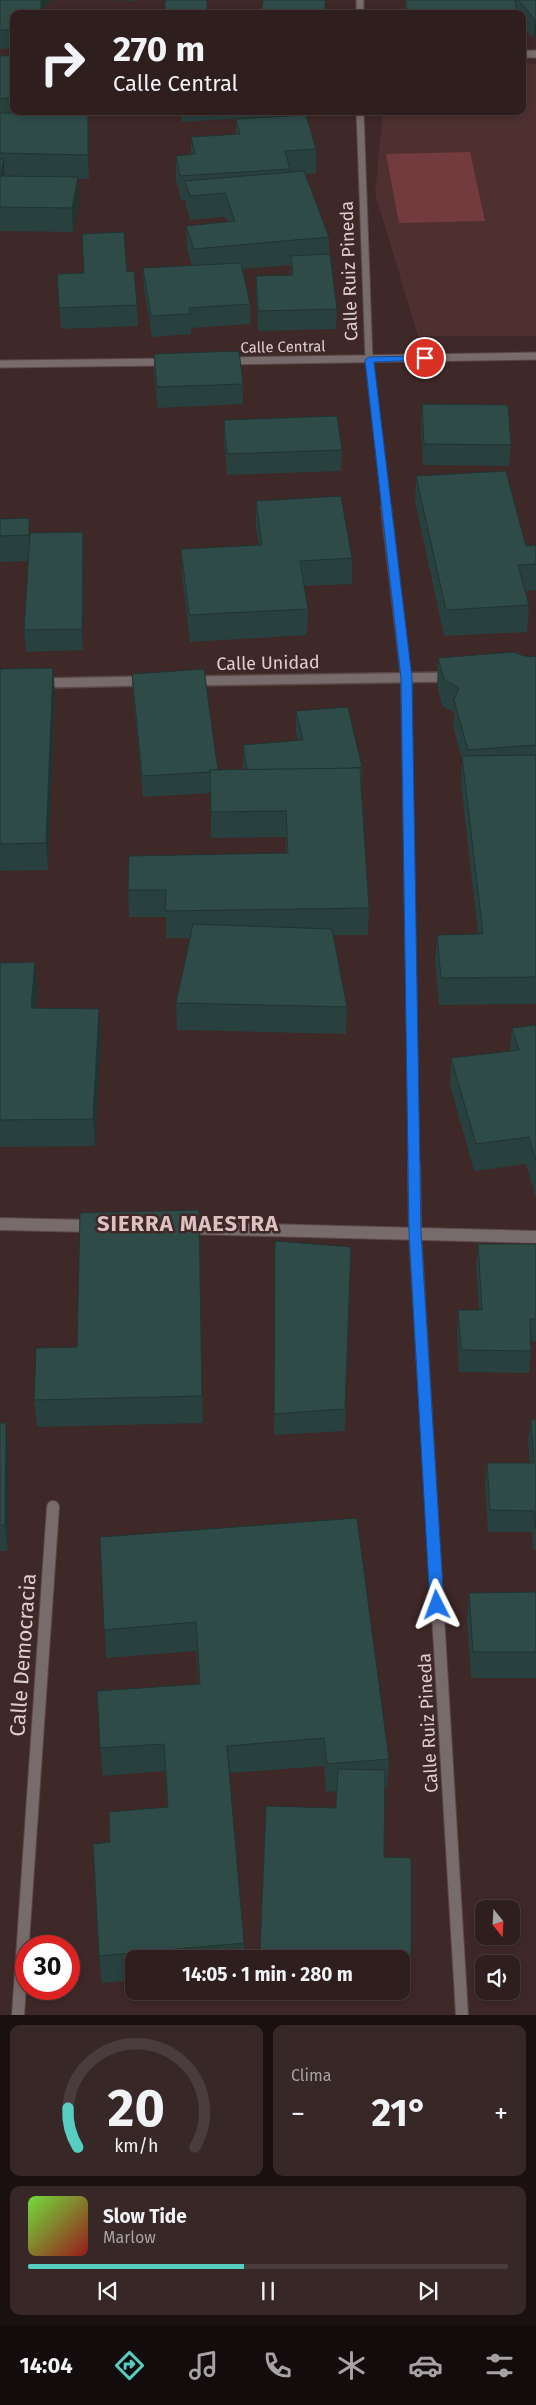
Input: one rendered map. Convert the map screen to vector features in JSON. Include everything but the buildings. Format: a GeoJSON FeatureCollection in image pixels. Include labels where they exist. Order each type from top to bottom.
{"type":"FeatureCollection","features":[{"type":"Feature","properties":{"kind":"street","name":"Calle Ruiz Pineda"},"geometry":{"type":"LineString","coordinates":[[360,115],[369,360],[406,678],[415,1233],[462,2015]]}},
{"type":"Feature","properties":{"kind":"street","name":"Calle Central"},"geometry":{"type":"LineString","coordinates":[[219,361],[536,356]]}},
{"type":"Feature","properties":{"kind":"street"},"geometry":{"type":"LineString","coordinates":[[0,364],[180,362]]}},
{"type":"Feature","properties":{"kind":"street","name":"Calle Unidad"},"geometry":{"type":"LineString","coordinates":[[178,681],[456,677]]}},
{"type":"Feature","properties":{"kind":"street"},"geometry":{"type":"LineString","coordinates":[[30,683],[159,681]]}},
{"type":"Feature","properties":{"kind":"street"},"geometry":{"type":"LineString","coordinates":[[0,1224],[109,1226]]}},
{"type":"Feature","properties":{"kind":"street"},"geometry":{"type":"LineString","coordinates":[[178,1228],[536,1237]]}},
{"type":"Feature","properties":{"kind":"street","name":"Calle Democracia"},"geometry":{"type":"LineString","coordinates":[[18,2015],[53,1506]]}},
{"type":"Feature","properties":{"kind":"shaded area"},"geometry":{"type":"Polygon","coordinates":[[[526,63],[536,64],[536,336],[418,336],[375,193],[383,115],[526,115],[526,63]]]}},
{"type":"Feature","properties":{"kind":"shaded area"},"geometry":{"type":"Polygon","coordinates":[[[470,152],[485,221],[399,223],[386,154],[470,152]]]}},
{"type":"Feature","properties":{"kind":"district","name":"SIERRA MAESTRA"},"geometry":{"type":"Point","coordinates":[188,1223]}},
{"type":"Feature","properties":{"kind":"route"},"geometry":{"type":"LineString","coordinates":[[425,358],[369,360],[406,678],[415,1233],[437,1605]]}}]}
